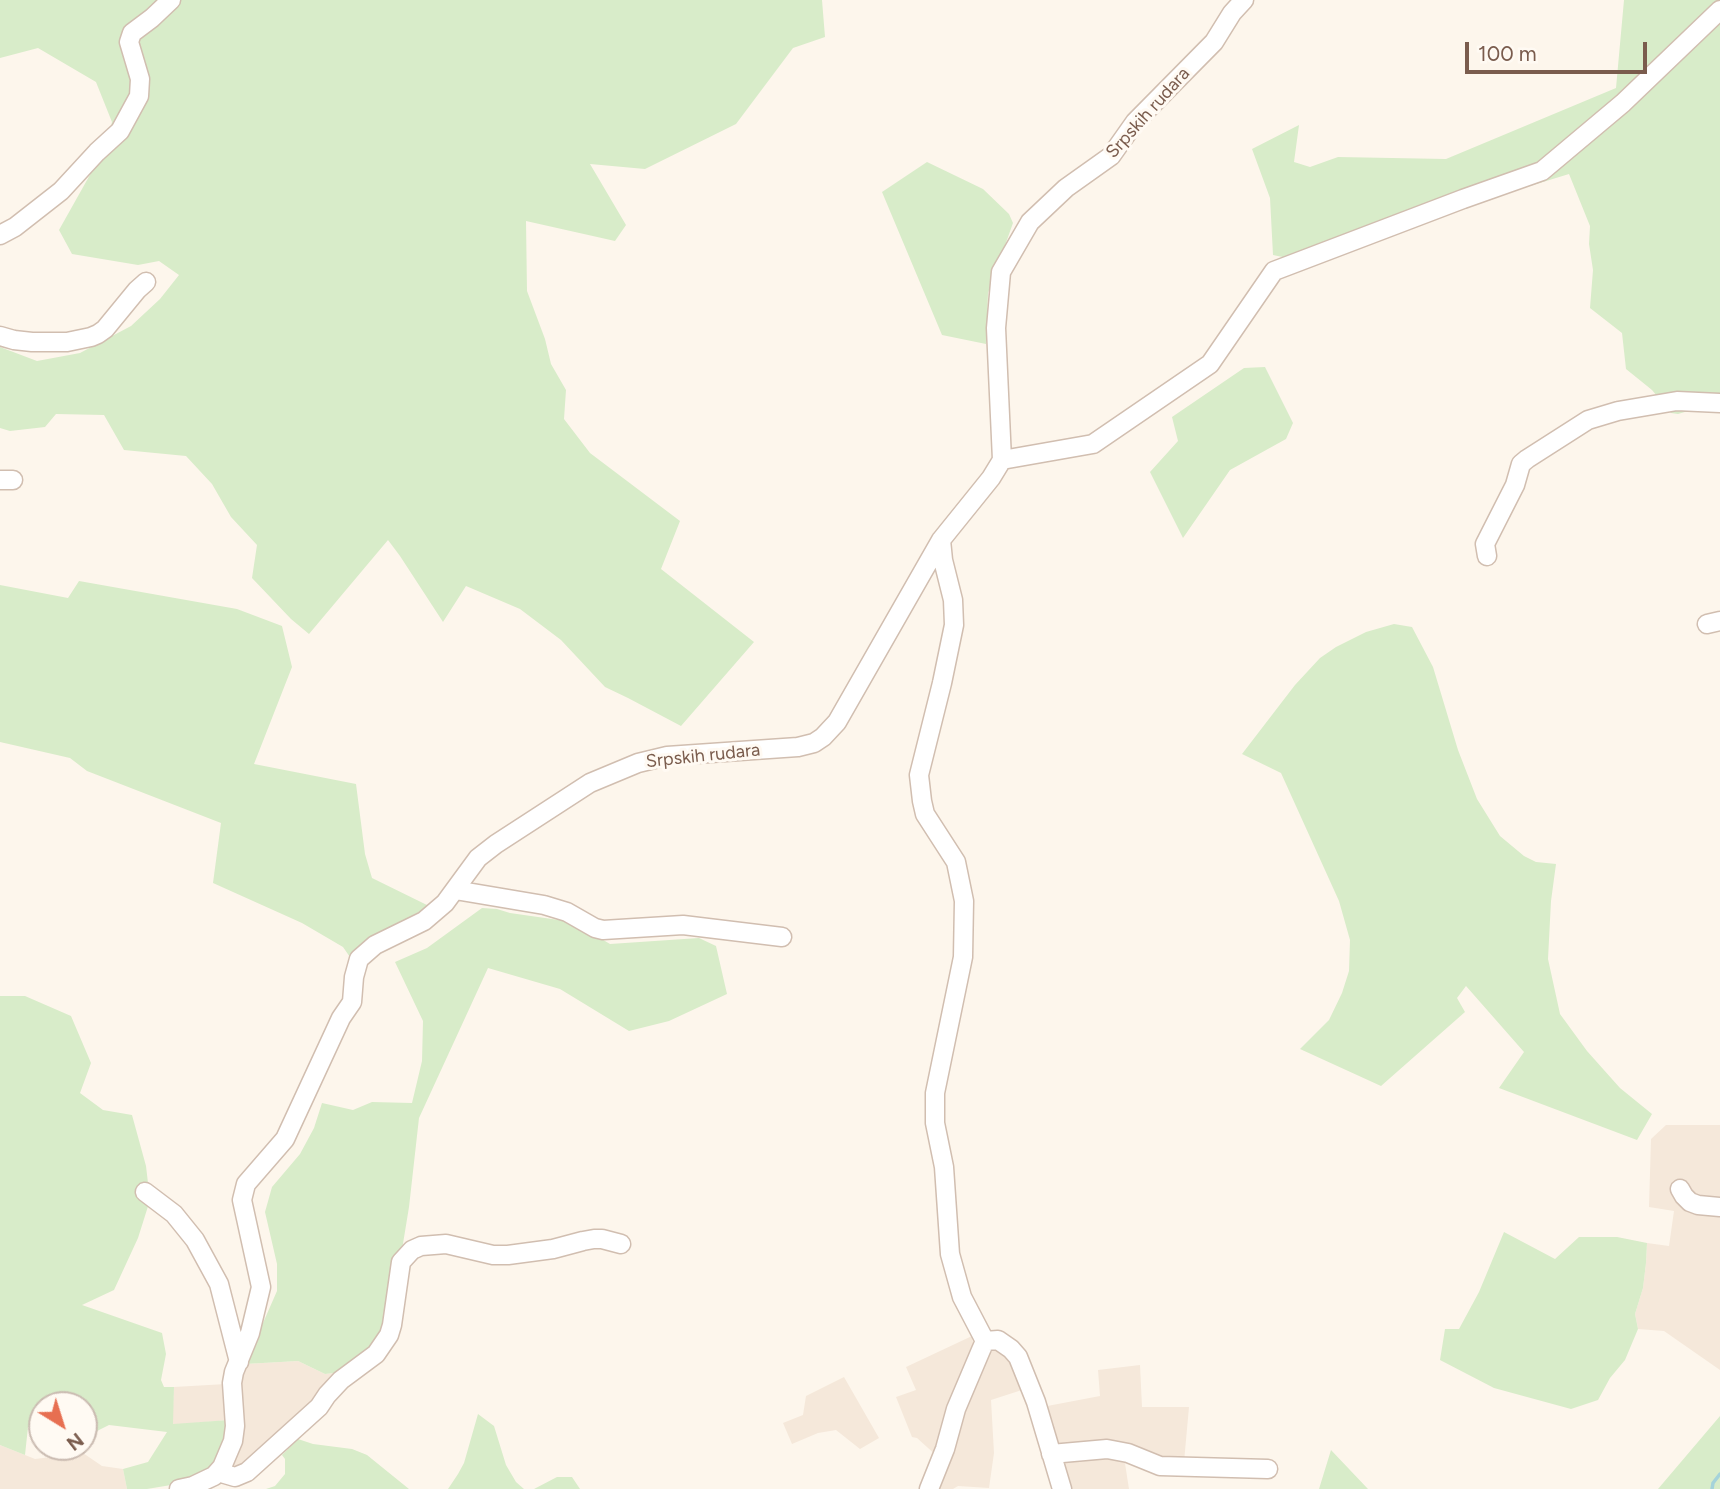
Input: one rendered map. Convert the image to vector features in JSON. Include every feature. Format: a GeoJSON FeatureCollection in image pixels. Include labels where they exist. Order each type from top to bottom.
{"type":"FeatureCollection","features":[{"type":"Feature","properties":{"kind":"street"},"geometry":{"type":"LineString","coordinates":[[0,235],[15,227],[61,191],[120,131],[139,96],[140,79],[129,42],[132,33],[170,0]]}},
{"type":"Feature","properties":{"kind":"street","name":"Srpskih rudara"},"geometry":{"type":"LineString","coordinates":[[218,1472],[233,1441],[234,1372],[250,1333],[261,1287],[242,1200],[246,1184],[285,1139],[341,1018],[352,1002],[359,959],[375,945],[424,921],[445,903],[478,858],[590,783],[638,763],[667,756],[798,747],[814,743],[837,722],[941,540],[1002,460],[996,328],[1001,272],[1030,222],[1066,188],[1111,156],[1135,122],[1214,42],[1232,13],[1244,0]]}},
{"type":"Feature","properties":{"kind":"street"},"geometry":{"type":"LineString","coordinates":[[1002,460],[1093,444],[1210,364],[1274,271],[1542,172],[1623,103],[1720,10]]}},
{"type":"Feature","properties":{"kind":"street"},"geometry":{"type":"LineString","coordinates":[[0,336],[32,342],[67,342],[91,337],[105,329],[146,282]]}},
{"type":"Feature","properties":{"kind":"street"},"geometry":{"type":"LineString","coordinates":[[1487,556],[1485,544],[1515,485],[1521,464],[1527,459],[1588,420],[1618,411],[1677,401],[1720,403]]}},
{"type":"Feature","properties":{"kind":"street"},"geometry":{"type":"LineString","coordinates":[[941,540],[953,600],[954,625],[919,775],[925,814],[956,862],[964,901],[963,957],[934,1093],[934,1123],[944,1167],[950,1254],[962,1297],[985,1340]]}},
{"type":"Feature","properties":{"kind":"street"},"geometry":{"type":"LineString","coordinates":[[454,890],[544,905],[567,912],[603,930],[683,925],[782,937]]}},
{"type":"Feature","properties":{"kind":"street"},"geometry":{"type":"LineString","coordinates":[[1680,1189],[1690,1202],[1720,1207]]}},
{"type":"Feature","properties":{"kind":"street"},"geometry":{"type":"LineString","coordinates":[[145,1192],[174,1214],[195,1240],[219,1284],[239,1362]]}},
{"type":"Feature","properties":{"kind":"street"},"geometry":{"type":"LineString","coordinates":[[179,1489],[209,1479],[218,1472],[235,1477],[247,1472],[318,1407],[341,1380],[376,1354],[389,1335],[392,1325],[401,1262],[412,1250],[446,1244],[494,1255],[508,1255],[553,1250],[583,1241],[602,1239],[621,1244]]}},
{"type":"Feature","properties":{"kind":"street"},"geometry":{"type":"LineString","coordinates":[[985,1340],[998,1340],[1018,1357],[1036,1402],[1062,1489]]}},
{"type":"Feature","properties":{"kind":"street"},"geometry":{"type":"LineString","coordinates":[[929,1489],[963,1392],[985,1340]]}},
{"type":"Feature","properties":{"kind":"street"},"geometry":{"type":"LineString","coordinates":[[1051,1454],[1107,1449],[1128,1453],[1160,1466],[1268,1469]]}},
{"type":"Feature","properties":{"kind":"shaded area"},"geometry":{"type":"Polygon","coordinates":[[[1666,1125],[1720,1125],[1720,1370],[1664,1331],[1638,1329],[1635,1314],[1643,1288],[1647,1243],[1669,1246],[1674,1211],[1649,1207],[1651,1139],[1666,1125]]]}},
{"type":"Feature","properties":{"kind":"shaded area"},"geometry":{"type":"Polygon","coordinates":[[[972,1336],[974,1349],[938,1457],[917,1438],[912,1437],[896,1397],[916,1390],[906,1367],[972,1336]]]}},
{"type":"Feature","properties":{"kind":"shaded area"},"geometry":{"type":"Polygon","coordinates":[[[993,1347],[1005,1350],[1025,1389],[991,1400],[994,1453],[989,1488],[958,1486],[953,1489],[934,1489],[984,1355],[993,1347]]]}},
{"type":"Feature","properties":{"kind":"shaded area"},"geometry":{"type":"Polygon","coordinates":[[[298,1361],[325,1374],[344,1372],[316,1403],[243,1470],[230,1469],[237,1384],[245,1364],[298,1361]]]}},
{"type":"Feature","properties":{"kind":"shaded area"},"geometry":{"type":"Polygon","coordinates":[[[1140,1365],[1142,1407],[1189,1407],[1184,1462],[1055,1450],[1042,1407],[1100,1396],[1098,1370],[1140,1365]]]}},
{"type":"Feature","properties":{"kind":"shaded area"},"geometry":{"type":"Polygon","coordinates":[[[844,1377],[879,1438],[860,1449],[836,1430],[818,1433],[792,1444],[783,1423],[803,1415],[806,1396],[844,1377]]]}},
{"type":"Feature","properties":{"kind":"shaded area"},"geometry":{"type":"Polygon","coordinates":[[[226,1384],[229,1420],[172,1425],[174,1387],[226,1384]]]}},
{"type":"Feature","properties":{"kind":"shaded area"},"geometry":{"type":"Polygon","coordinates":[[[0,1445],[28,1456],[28,1461],[95,1461],[102,1466],[123,1469],[127,1489],[0,1489],[0,1445]]]}},
{"type":"Feature","properties":{"kind":"shaded area"},"geometry":{"type":"Polygon","coordinates":[[[1124,1457],[1129,1489],[1066,1489],[1061,1458],[1124,1457]]]}},
{"type":"Feature","properties":{"kind":"green space"},"geometry":{"type":"Polygon","coordinates":[[[0,0],[822,0],[825,37],[793,48],[736,124],[645,169],[590,164],[626,225],[615,241],[526,221],[527,291],[545,339],[551,364],[566,390],[564,419],[590,453],[680,521],[661,569],[754,642],[681,726],[605,687],[561,640],[520,609],[466,586],[443,622],[388,540],[309,634],[252,578],[257,545],[231,517],[212,484],[186,456],[124,450],[104,415],[56,414],[45,427],[10,431],[0,428],[0,347],[37,361],[80,353],[131,326],[160,299],[179,275],[159,261],[138,265],[72,254],[59,230],[105,148],[112,122],[96,82],[38,48],[0,58],[0,0]]]}},
{"type":"Feature","properties":{"kind":"green space"},"geometry":{"type":"Polygon","coordinates":[[[1624,0],[1720,0],[1720,406],[1705,406],[1678,414],[1671,413],[1652,390],[1626,369],[1622,333],[1590,308],[1593,270],[1589,244],[1590,226],[1569,174],[1292,259],[1273,255],[1270,198],[1252,149],[1299,125],[1294,162],[1310,167],[1338,157],[1446,159],[1616,88],[1624,0]]]}},
{"type":"Feature","properties":{"kind":"green space"},"geometry":{"type":"Polygon","coordinates":[[[927,162],[983,189],[1009,214],[1013,223],[988,293],[986,344],[942,335],[882,192],[927,162]]]}},
{"type":"Feature","properties":{"kind":"green space"},"geometry":{"type":"Polygon","coordinates":[[[1265,367],[1293,423],[1286,439],[1230,470],[1183,538],[1150,472],[1178,441],[1172,417],[1244,368],[1265,367]]]}},
{"type":"Feature","properties":{"kind":"green space"},"geometry":{"type":"Polygon","coordinates":[[[79,581],[237,609],[282,626],[292,667],[254,764],[356,784],[365,854],[372,878],[429,906],[359,947],[352,960],[343,947],[302,923],[213,883],[221,823],[87,771],[70,758],[0,742],[0,585],[68,598],[79,581]]]}},
{"type":"Feature","properties":{"kind":"green space"},"geometry":{"type":"Polygon","coordinates":[[[1394,624],[1412,627],[1433,667],[1458,750],[1477,799],[1500,836],[1524,856],[1536,862],[1556,864],[1548,959],[1560,1014],[1587,1051],[1620,1088],[1652,1114],[1637,1140],[1499,1088],[1524,1052],[1466,986],[1457,998],[1465,1012],[1381,1086],[1300,1049],[1329,1020],[1342,993],[1349,971],[1350,940],[1339,901],[1281,773],[1242,754],[1295,685],[1320,658],[1366,632],[1394,624]]]}},
{"type":"Feature","properties":{"kind":"green space"},"geometry":{"type":"Polygon","coordinates":[[[482,908],[573,922],[610,944],[699,938],[716,946],[727,994],[669,1021],[629,1031],[560,989],[488,968],[419,1118],[409,1207],[391,1317],[373,1349],[344,1372],[325,1374],[298,1361],[245,1364],[277,1291],[277,1264],[265,1212],[272,1187],[300,1154],[314,1128],[322,1103],[353,1110],[372,1102],[412,1103],[422,1061],[423,1021],[395,962],[427,948],[482,908]]]}},
{"type":"Feature","properties":{"kind":"green space"},"geometry":{"type":"Polygon","coordinates":[[[0,996],[25,996],[71,1016],[91,1063],[80,1093],[103,1110],[132,1115],[146,1166],[150,1200],[138,1238],[114,1290],[82,1305],[162,1333],[166,1354],[161,1380],[164,1387],[174,1387],[173,1424],[229,1420],[224,1451],[201,1480],[147,1489],[127,1489],[123,1469],[148,1462],[167,1432],[109,1425],[98,1430],[98,1391],[28,1391],[25,1455],[0,1445],[0,996]]]}},
{"type":"Feature","properties":{"kind":"green space"},"geometry":{"type":"Polygon","coordinates":[[[1504,1232],[1555,1259],[1579,1237],[1617,1237],[1647,1243],[1643,1288],[1635,1314],[1638,1329],[1625,1360],[1610,1378],[1598,1400],[1571,1409],[1494,1388],[1440,1360],[1445,1329],[1459,1329],[1479,1292],[1504,1232]]]}},
{"type":"Feature","properties":{"kind":"green space"},"geometry":{"type":"Polygon","coordinates":[[[478,1414],[494,1426],[506,1465],[516,1482],[524,1489],[448,1489],[464,1463],[478,1414]]]}},
{"type":"Feature","properties":{"kind":"green space"},"geometry":{"type":"Polygon","coordinates":[[[1720,1416],[1720,1489],[1658,1489],[1720,1416]]]}},
{"type":"Feature","properties":{"kind":"green space"},"geometry":{"type":"Polygon","coordinates":[[[298,1439],[313,1444],[352,1449],[367,1455],[409,1489],[266,1489],[275,1486],[285,1474],[285,1459],[282,1455],[298,1439]]]}},
{"type":"Feature","properties":{"kind":"green space"},"geometry":{"type":"Polygon","coordinates":[[[1331,1450],[1368,1489],[1319,1489],[1331,1450]]]}},
{"type":"Feature","properties":{"kind":"green space"},"geometry":{"type":"Polygon","coordinates":[[[557,1477],[572,1477],[580,1489],[534,1489],[557,1477]]]}},
{"type":"Feature","properties":{"kind":"waterway"},"geometry":{"type":"LineString","coordinates":[[1712,1489],[1720,1474]]}}]}
